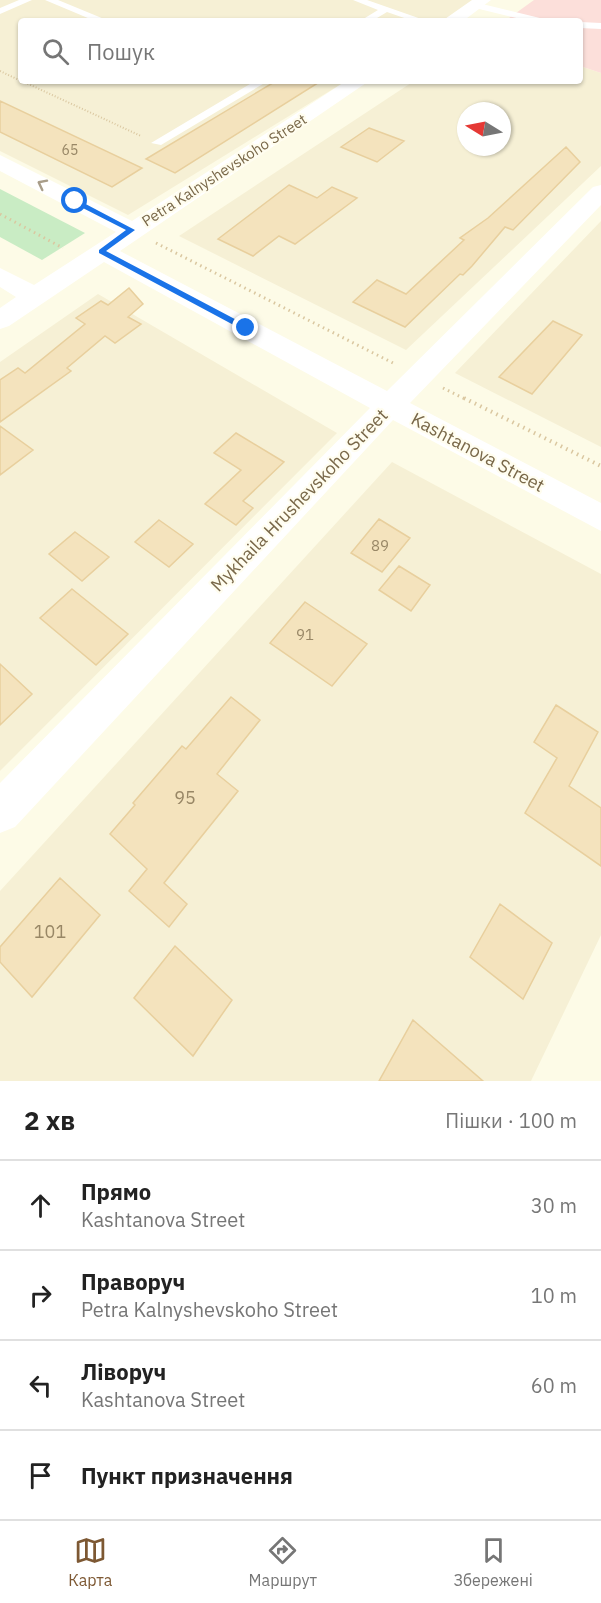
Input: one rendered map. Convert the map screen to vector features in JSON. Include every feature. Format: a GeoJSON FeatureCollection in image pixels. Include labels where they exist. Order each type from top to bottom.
{"type":"FeatureCollection","features":[{"type":"Feature","properties":{"kind":"street"},"geometry":{"type":"LineString","coordinates":[[456,18],[479,3]]}},
{"type":"Feature","properties":{"kind":"street","name":"Petra Kalnyshevskoho Street"},"geometry":{"type":"LineString","coordinates":[[0,320],[131,230],[354,84]]}},
{"type":"Feature","properties":{"kind":"street"},"geometry":{"type":"LineString","coordinates":[[0,162],[131,230]]}},
{"type":"Feature","properties":{"kind":"street","name":"Mykhaila Hrushevskoho Street"},"geometry":{"type":"LineString","coordinates":[[0,812],[390,405],[601,192]]}},
{"type":"Feature","properties":{"kind":"street","name":"Kashtanova Street"},"geometry":{"type":"LineString","coordinates":[[94,256],[390,405],[601,518]]}},
{"type":"Feature","properties":{"kind":"street"},"geometry":{"type":"LineString","coordinates":[[0,276],[35,297]]}},
{"type":"Feature","properties":{"kind":"lane"},"geometry":{"type":"LineString","coordinates":[[0,11],[27,0]]}},
{"type":"Feature","properties":{"kind":"lane"},"geometry":{"type":"LineString","coordinates":[[50,0],[96,18]]}},
{"type":"Feature","properties":{"kind":"lane"},"geometry":{"type":"LineString","coordinates":[[358,0],[413,18]]}},
{"type":"Feature","properties":{"kind":"lane"},"geometry":{"type":"LineString","coordinates":[[479,3],[531,18]]}},
{"type":"Feature","properties":{"kind":"lane"},"geometry":{"type":"LineString","coordinates":[[370,18],[386,9]]}},
{"type":"Feature","properties":{"kind":"lane"},"geometry":{"type":"LineString","coordinates":[[583,25],[601,26]]}},
{"type":"Feature","properties":{"kind":"lane"},"geometry":{"type":"LineString","coordinates":[[157,143],[258,84]]}},
{"type":"Feature","properties":{"kind":"path"},"geometry":{"type":"LineString","coordinates":[[0,71],[18,80]]}},
{"type":"Feature","properties":{"kind":"path"},"geometry":{"type":"LineString","coordinates":[[28,84],[157,143]]}},
{"type":"Feature","properties":{"kind":"path"},"geometry":{"type":"LineString","coordinates":[[0,214],[94,256]]}},
{"type":"Feature","properties":{"kind":"path"},"geometry":{"type":"LineString","coordinates":[[131,230],[601,466]]}},
{"type":"Feature","properties":{"kind":"shaded area"},"geometry":{"type":"Polygon","coordinates":[[[0,0],[475,0],[448,18],[18,18],[18,84],[341,84],[128,215],[0,151],[0,0]]]}},
{"type":"Feature","properties":{"kind":"shaded area"},"geometry":{"type":"Polygon","coordinates":[[[534,0],[601,0],[601,73],[583,67],[583,18],[509,18],[534,0]]]}},
{"type":"Feature","properties":{"kind":"shaded area"},"geometry":{"type":"Polygon","coordinates":[[[583,67],[601,73],[601,166],[406,350],[179,236],[409,84],[583,84],[583,67]]]}},
{"type":"Feature","properties":{"kind":"shaded area"},"geometry":{"type":"Polygon","coordinates":[[[601,221],[601,447],[455,373],[601,221]]]}},
{"type":"Feature","properties":{"kind":"shaded area"},"geometry":{"type":"Polygon","coordinates":[[[98,294],[337,433],[0,771],[0,362],[98,294]]]}},
{"type":"Feature","properties":{"kind":"shaded area"},"geometry":{"type":"Polygon","coordinates":[[[392,462],[601,574],[601,935],[531,1081],[0,1081],[0,891],[392,462]]]}},
{"type":"Feature","properties":{"kind":"green space"},"geometry":{"type":"Polygon","coordinates":[[[0,189],[85,233],[42,260],[0,237],[0,189]]]}},
{"type":"Feature","properties":{"kind":"building"},"geometry":{"type":"Polygon","coordinates":[[[271,84],[316,84],[175,173],[146,159],[271,84]]]}},
{"type":"Feature","properties":{"kind":"building"},"geometry":{"type":"Polygon","coordinates":[[[0,101],[142,168],[112,187],[0,132],[0,101]]]}},
{"type":"Feature","properties":{"kind":"building"},"geometry":{"type":"Polygon","coordinates":[[[369,128],[404,141],[377,162],[341,147],[369,128]]]}},
{"type":"Feature","properties":{"kind":"building"},"geometry":{"type":"Polygon","coordinates":[[[566,147],[580,162],[513,230],[505,227],[463,275],[460,274],[405,327],[353,302],[377,280],[406,294],[464,240],[460,238],[488,218],[566,147]]]}},
{"type":"Feature","properties":{"kind":"building"},"geometry":{"type":"Polygon","coordinates":[[[289,185],[317,198],[332,187],[357,198],[295,244],[279,236],[253,256],[218,239],[289,185]]]}},
{"type":"Feature","properties":{"kind":"building"},"geometry":{"type":"Polygon","coordinates":[[[129,288],[143,304],[128,317],[141,324],[115,343],[105,336],[67,368],[71,371],[0,422],[0,380],[18,368],[25,373],[85,324],[76,318],[101,301],[108,305],[129,288]]]}},
{"type":"Feature","properties":{"kind":"building"},"geometry":{"type":"Polygon","coordinates":[[[553,321],[582,335],[532,394],[499,377],[553,321]]]}},
{"type":"Feature","properties":{"kind":"building"},"geometry":{"type":"Polygon","coordinates":[[[0,426],[33,450],[0,475],[0,426]]]}},
{"type":"Feature","properties":{"kind":"building"},"geometry":{"type":"Polygon","coordinates":[[[236,433],[284,462],[243,501],[253,508],[236,525],[205,504],[241,470],[214,453],[236,433]]]}},
{"type":"Feature","properties":{"kind":"building"},"geometry":{"type":"Polygon","coordinates":[[[379,519],[410,538],[382,572],[351,553],[379,519]]]}},
{"type":"Feature","properties":{"kind":"building"},"geometry":{"type":"Polygon","coordinates":[[[159,520],[193,544],[169,567],[135,542],[159,520]]]}},
{"type":"Feature","properties":{"kind":"building"},"geometry":{"type":"Polygon","coordinates":[[[75,532],[109,557],[82,581],[49,554],[75,532]]]}},
{"type":"Feature","properties":{"kind":"building"},"geometry":{"type":"Polygon","coordinates":[[[399,566],[430,585],[411,611],[379,590],[399,566]]]}},
{"type":"Feature","properties":{"kind":"building"},"geometry":{"type":"Polygon","coordinates":[[[72,589],[128,634],[96,665],[40,618],[72,589]]]}},
{"type":"Feature","properties":{"kind":"building"},"geometry":{"type":"Polygon","coordinates":[[[305,602],[367,644],[332,686],[270,643],[305,602]]]}},
{"type":"Feature","properties":{"kind":"building"},"geometry":{"type":"Polygon","coordinates":[[[0,664],[32,694],[0,725],[0,664]]]}},
{"type":"Feature","properties":{"kind":"building"},"geometry":{"type":"Polygon","coordinates":[[[231,697],[260,720],[217,774],[238,791],[164,883],[187,904],[169,927],[129,891],[147,869],[110,834],[135,805],[133,803],[182,746],[186,749],[231,697]]]}},
{"type":"Feature","properties":{"kind":"building"},"geometry":{"type":"Polygon","coordinates":[[[556,705],[598,732],[569,786],[601,808],[601,866],[525,813],[557,758],[534,742],[556,705]]]}},
{"type":"Feature","properties":{"kind":"building"},"geometry":{"type":"Polygon","coordinates":[[[60,878],[100,915],[32,997],[0,962],[0,947],[60,878]]]}},
{"type":"Feature","properties":{"kind":"building"},"geometry":{"type":"Polygon","coordinates":[[[500,904],[552,943],[523,999],[470,957],[500,904]]]}},
{"type":"Feature","properties":{"kind":"building"},"geometry":{"type":"Polygon","coordinates":[[[175,946],[232,1000],[193,1056],[134,998],[175,946]]]}},
{"type":"Feature","properties":{"kind":"building"},"geometry":{"type":"Polygon","coordinates":[[[413,1020],[483,1081],[379,1081],[413,1020]]]}},
{"type":"Feature","properties":{"kind":"route"},"geometry":{"type":"LineString","coordinates":[[75,201],[131,230],[101,251],[246,328]]}}]}
